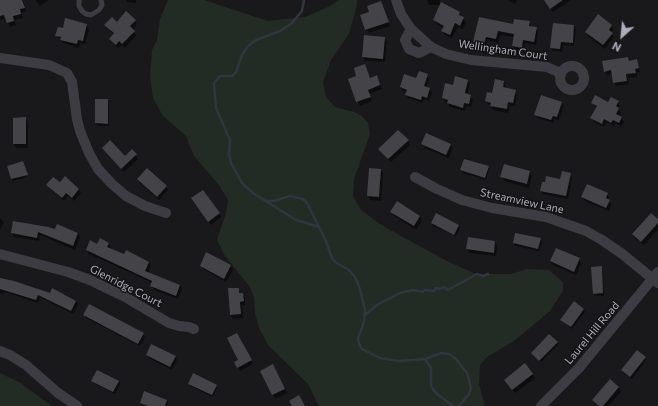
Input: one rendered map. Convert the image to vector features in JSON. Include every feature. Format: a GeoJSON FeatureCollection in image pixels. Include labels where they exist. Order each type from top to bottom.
{"type":"FeatureCollection","features":[{"type":"Feature","properties":{"kind":"street","name":"Wellingham Court"},"geometry":{"type":"LineString","coordinates":[[396,0],[401,14],[411,30],[432,47],[446,54],[471,60],[547,67],[560,72]]}},
{"type":"Feature","properties":{"kind":"street"},"geometry":{"type":"LineString","coordinates":[[411,30],[405,40],[409,49],[419,54],[432,47]]}},
{"type":"Feature","properties":{"kind":"street"},"geometry":{"type":"LineString","coordinates":[[0,58],[49,66],[68,73],[72,82],[80,131],[89,153],[98,169],[126,196],[144,206],[166,213]]}},
{"type":"Feature","properties":{"kind":"street","name":"Streamview Lane"},"geometry":{"type":"LineString","coordinates":[[415,177],[437,190],[462,200],[480,205],[546,217],[574,226],[602,240],[656,278]]}},
{"type":"Feature","properties":{"kind":"street","name":"Glenridge Court"},"geometry":{"type":"LineString","coordinates":[[0,254],[68,272],[90,280],[125,297],[169,323],[179,326],[189,326],[194,329]]}},
{"type":"Feature","properties":{"kind":"street","name":"Laurel Hill Road"},"geometry":{"type":"LineString","coordinates":[[541,406],[579,368],[656,278]]}},
{"type":"Feature","properties":{"kind":"street"},"geometry":{"type":"LineString","coordinates":[[0,351],[10,354],[26,365],[58,393],[77,406]]}},
{"type":"Feature","properties":{"kind":"lane"},"geometry":{"type":"LineString","coordinates":[[79,0],[80,9],[89,15],[95,14],[99,10],[102,5],[101,0]]}},
{"type":"Feature","properties":{"kind":"shaded area"},"geometry":{"type":"Polygon","coordinates":[[[168,0],[204,0],[268,21],[305,17],[328,7],[339,0],[357,0],[349,34],[331,60],[323,82],[326,97],[335,107],[354,112],[362,116],[368,123],[370,134],[354,179],[353,196],[361,210],[380,224],[410,241],[449,262],[476,274],[511,274],[527,269],[549,270],[563,282],[563,291],[550,311],[514,341],[487,357],[480,365],[479,384],[485,406],[319,406],[308,384],[268,345],[259,328],[255,313],[254,298],[250,287],[225,256],[217,240],[226,213],[228,200],[219,185],[194,156],[186,136],[163,116],[153,98],[150,77],[152,50],[157,40],[160,19],[168,0]]]}},
{"type":"Feature","properties":{"kind":"shaded area"},"geometry":{"type":"Polygon","coordinates":[[[0,373],[19,382],[52,406],[0,406],[0,373]]]}},
{"type":"Feature","properties":{"kind":"building"},"geometry":{"type":"Polygon","coordinates":[[[0,0],[22,0],[25,8],[20,9],[21,14],[13,16],[14,21],[7,23],[4,15],[0,16],[0,0]]]}},
{"type":"Feature","properties":{"kind":"building"},"geometry":{"type":"Polygon","coordinates":[[[544,0],[563,0],[550,9],[544,0]]]}},
{"type":"Feature","properties":{"kind":"building"},"geometry":{"type":"Polygon","coordinates":[[[381,1],[389,22],[365,30],[360,15],[369,12],[367,6],[381,1]]]}},
{"type":"Feature","properties":{"kind":"building"},"geometry":{"type":"Polygon","coordinates":[[[441,2],[460,12],[459,15],[464,17],[460,26],[455,23],[450,35],[441,31],[444,26],[433,20],[441,2]]]}},
{"type":"Feature","properties":{"kind":"building"},"geometry":{"type":"Polygon","coordinates":[[[126,11],[136,20],[130,26],[135,31],[122,44],[119,41],[116,45],[109,39],[114,33],[104,25],[112,17],[117,22],[126,11]]]}},
{"type":"Feature","properties":{"kind":"building"},"geometry":{"type":"Polygon","coordinates":[[[598,14],[612,25],[609,30],[613,33],[603,45],[585,32],[598,14]]]}},
{"type":"Feature","properties":{"kind":"building"},"geometry":{"type":"Polygon","coordinates":[[[479,17],[513,24],[514,19],[530,21],[529,26],[537,27],[534,42],[523,40],[522,48],[512,46],[514,34],[498,31],[496,39],[486,37],[484,44],[473,42],[479,17]]]}},
{"type":"Feature","properties":{"kind":"building"},"geometry":{"type":"Polygon","coordinates":[[[65,18],[87,24],[83,41],[78,40],[77,44],[60,40],[61,37],[55,36],[58,27],[63,28],[65,18]]]}},
{"type":"Feature","properties":{"kind":"building"},"geometry":{"type":"Polygon","coordinates":[[[553,23],[574,25],[573,43],[561,42],[560,49],[550,48],[553,23]]]}},
{"type":"Feature","properties":{"kind":"building"},"geometry":{"type":"Polygon","coordinates":[[[364,35],[385,37],[383,59],[362,57],[364,35]]]}},
{"type":"Feature","properties":{"kind":"building"},"geometry":{"type":"Polygon","coordinates":[[[628,57],[629,61],[637,59],[639,68],[635,69],[636,73],[626,74],[627,81],[613,83],[611,70],[604,72],[602,61],[628,57]]]}},
{"type":"Feature","properties":{"kind":"building"},"geometry":{"type":"Polygon","coordinates":[[[365,64],[370,78],[377,75],[380,85],[368,90],[371,97],[356,102],[348,79],[356,76],[354,68],[365,64]]]}},
{"type":"Feature","properties":{"kind":"building"},"geometry":{"type":"Polygon","coordinates":[[[419,71],[428,74],[424,86],[430,88],[427,98],[422,96],[421,100],[405,95],[407,90],[400,87],[404,74],[416,78],[419,71]]]}},
{"type":"Feature","properties":{"kind":"building"},"geometry":{"type":"Polygon","coordinates":[[[455,76],[468,80],[465,93],[471,95],[469,104],[464,103],[463,108],[447,103],[448,100],[442,98],[445,83],[453,85],[455,76]]]}},
{"type":"Feature","properties":{"kind":"building"},"geometry":{"type":"Polygon","coordinates":[[[495,79],[504,81],[503,87],[516,90],[513,103],[508,102],[507,109],[490,106],[491,103],[485,101],[487,92],[492,93],[495,79]]]}},
{"type":"Feature","properties":{"kind":"building"},"geometry":{"type":"Polygon","coordinates":[[[541,95],[562,102],[557,117],[553,116],[551,120],[534,115],[541,95]]]}},
{"type":"Feature","properties":{"kind":"building"},"geometry":{"type":"Polygon","coordinates":[[[595,95],[608,102],[611,97],[619,101],[616,106],[619,108],[616,114],[622,117],[619,123],[613,120],[611,123],[604,119],[602,124],[590,118],[597,106],[591,103],[595,95]]]}},
{"type":"Feature","properties":{"kind":"building"},"geometry":{"type":"Polygon","coordinates":[[[95,99],[108,99],[108,124],[95,123],[95,99]]]}},
{"type":"Feature","properties":{"kind":"building"},"geometry":{"type":"Polygon","coordinates":[[[26,117],[26,144],[13,144],[13,118],[26,117]]]}},
{"type":"Feature","properties":{"kind":"building"},"geometry":{"type":"Polygon","coordinates":[[[398,130],[409,140],[388,159],[378,149],[398,130]]]}},
{"type":"Feature","properties":{"kind":"building"},"geometry":{"type":"Polygon","coordinates":[[[426,133],[451,144],[446,155],[421,144],[426,133]]]}},
{"type":"Feature","properties":{"kind":"building"},"geometry":{"type":"Polygon","coordinates":[[[110,140],[125,156],[132,149],[137,154],[121,169],[102,148],[110,140]]]}},
{"type":"Feature","properties":{"kind":"building"},"geometry":{"type":"Polygon","coordinates":[[[464,159],[489,166],[485,178],[460,170],[464,159]]]}},
{"type":"Feature","properties":{"kind":"building"},"geometry":{"type":"Polygon","coordinates":[[[23,161],[28,175],[11,179],[7,166],[23,161]]]}},
{"type":"Feature","properties":{"kind":"building"},"geometry":{"type":"Polygon","coordinates":[[[504,164],[530,171],[527,184],[500,177],[504,164]]]}},
{"type":"Feature","properties":{"kind":"building"},"geometry":{"type":"Polygon","coordinates":[[[147,168],[167,186],[157,197],[137,179],[147,168]]]}},
{"type":"Feature","properties":{"kind":"building"},"geometry":{"type":"Polygon","coordinates":[[[369,168],[381,169],[379,197],[367,196],[369,168]]]}},
{"type":"Feature","properties":{"kind":"building"},"geometry":{"type":"Polygon","coordinates":[[[562,171],[571,173],[566,196],[540,191],[542,182],[545,182],[546,176],[560,179],[562,171]]]}},
{"type":"Feature","properties":{"kind":"building"},"geometry":{"type":"Polygon","coordinates":[[[65,176],[79,189],[72,198],[66,193],[62,198],[46,185],[53,177],[60,182],[65,176]]]}},
{"type":"Feature","properties":{"kind":"building"},"geometry":{"type":"Polygon","coordinates":[[[587,184],[608,193],[606,198],[610,200],[606,208],[581,197],[587,184]]]}},
{"type":"Feature","properties":{"kind":"building"},"geometry":{"type":"Polygon","coordinates":[[[203,190],[220,213],[208,222],[191,198],[203,190]]]}},
{"type":"Feature","properties":{"kind":"building"},"geometry":{"type":"Polygon","coordinates":[[[397,201],[420,216],[414,226],[390,212],[397,201]]]}},
{"type":"Feature","properties":{"kind":"building"},"geometry":{"type":"Polygon","coordinates":[[[436,213],[459,225],[454,235],[431,223],[436,213]]]}},
{"type":"Feature","properties":{"kind":"building"},"geometry":{"type":"Polygon","coordinates":[[[651,213],[658,219],[658,223],[641,242],[632,234],[651,213]]]}},
{"type":"Feature","properties":{"kind":"building"},"geometry":{"type":"Polygon","coordinates":[[[13,221],[55,229],[57,224],[78,233],[73,246],[38,232],[37,238],[11,233],[13,221]]]}},
{"type":"Feature","properties":{"kind":"building"},"geometry":{"type":"Polygon","coordinates":[[[515,233],[541,238],[538,249],[513,243],[515,233]]]}},
{"type":"Feature","properties":{"kind":"building"},"geometry":{"type":"Polygon","coordinates":[[[468,237],[495,241],[494,253],[466,249],[468,237]]]}},
{"type":"Feature","properties":{"kind":"building"},"geometry":{"type":"Polygon","coordinates":[[[100,238],[109,243],[107,247],[124,254],[126,250],[149,262],[145,271],[180,285],[176,296],[150,286],[152,281],[86,250],[90,240],[97,244],[100,238]]]}},
{"type":"Feature","properties":{"kind":"building"},"geometry":{"type":"Polygon","coordinates":[[[556,248],[580,258],[574,272],[550,261],[556,248]]]}},
{"type":"Feature","properties":{"kind":"building"},"geometry":{"type":"Polygon","coordinates":[[[206,252],[231,265],[224,279],[200,266],[206,252]]]}},
{"type":"Feature","properties":{"kind":"building"},"geometry":{"type":"Polygon","coordinates":[[[602,266],[603,293],[593,294],[591,267],[602,266]]]}},
{"type":"Feature","properties":{"kind":"building"},"geometry":{"type":"Polygon","coordinates":[[[0,278],[50,293],[52,288],[76,301],[71,311],[38,295],[36,300],[0,289],[0,278]]]}},
{"type":"Feature","properties":{"kind":"building"},"geometry":{"type":"Polygon","coordinates":[[[228,288],[239,288],[239,293],[243,293],[244,301],[240,302],[241,314],[230,315],[228,288]]]}},
{"type":"Feature","properties":{"kind":"building"},"geometry":{"type":"Polygon","coordinates":[[[574,301],[584,309],[571,327],[560,320],[574,301]]]}},
{"type":"Feature","properties":{"kind":"building"},"geometry":{"type":"Polygon","coordinates":[[[89,304],[144,333],[138,344],[83,315],[89,304]]]}},
{"type":"Feature","properties":{"kind":"building"},"geometry":{"type":"Polygon","coordinates":[[[237,333],[252,360],[237,368],[234,362],[238,360],[227,338],[237,333]]]}},
{"type":"Feature","properties":{"kind":"building"},"geometry":{"type":"Polygon","coordinates":[[[549,334],[558,342],[539,361],[531,353],[549,334]]]}},
{"type":"Feature","properties":{"kind":"building"},"geometry":{"type":"Polygon","coordinates":[[[151,344],[176,356],[170,367],[146,355],[151,344]]]}},
{"type":"Feature","properties":{"kind":"building"},"geometry":{"type":"Polygon","coordinates":[[[637,350],[646,357],[630,377],[621,370],[637,350]]]}},
{"type":"Feature","properties":{"kind":"building"},"geometry":{"type":"Polygon","coordinates":[[[525,363],[533,374],[512,390],[504,380],[525,363]]]}},
{"type":"Feature","properties":{"kind":"building"},"geometry":{"type":"Polygon","coordinates":[[[273,364],[285,389],[272,395],[260,371],[273,364]]]}},
{"type":"Feature","properties":{"kind":"building"},"geometry":{"type":"Polygon","coordinates":[[[97,370],[119,381],[113,392],[91,381],[97,370]]]}},
{"type":"Feature","properties":{"kind":"building"},"geometry":{"type":"Polygon","coordinates":[[[193,373],[217,385],[212,395],[188,384],[193,373]]]}},
{"type":"Feature","properties":{"kind":"building"},"geometry":{"type":"Polygon","coordinates":[[[610,379],[619,387],[603,406],[599,406],[592,400],[610,379]]]}},
{"type":"Feature","properties":{"kind":"building"},"geometry":{"type":"Polygon","coordinates":[[[144,391],[167,400],[165,406],[148,406],[140,403],[144,391]]]}},
{"type":"Feature","properties":{"kind":"building"},"geometry":{"type":"Polygon","coordinates":[[[299,395],[305,406],[292,406],[289,401],[299,395]]]}},
{"type":"Feature","properties":{"kind":"waterway"},"geometry":{"type":"LineString","coordinates":[[304,0],[302,11],[291,24],[280,31],[256,40],[247,47],[242,55],[236,72],[232,76],[220,76],[214,83],[216,108],[230,140],[229,155],[231,163],[242,183],[253,193],[296,220],[319,227]]}},
{"type":"Feature","properties":{"kind":"waterway"},"geometry":{"type":"LineString","coordinates":[[266,201],[273,201],[290,196],[303,199],[307,203],[325,239],[332,258],[335,262],[349,270],[355,277],[360,289],[365,310],[364,322],[358,338],[362,349],[380,358],[399,361],[425,359],[441,353],[449,354],[455,358],[467,373],[471,388],[469,394],[459,406]]}},
{"type":"Feature","properties":{"kind":"waterway"},"geometry":{"type":"LineString","coordinates":[[365,315],[377,305],[400,293],[413,290],[423,292],[424,290],[434,291],[436,288],[440,289],[444,287],[448,290],[477,274],[483,276],[488,274]]}},
{"type":"Feature","properties":{"kind":"waterway"},"geometry":{"type":"LineString","coordinates":[[425,359],[431,368],[431,386],[436,393],[453,406]]}}]}
